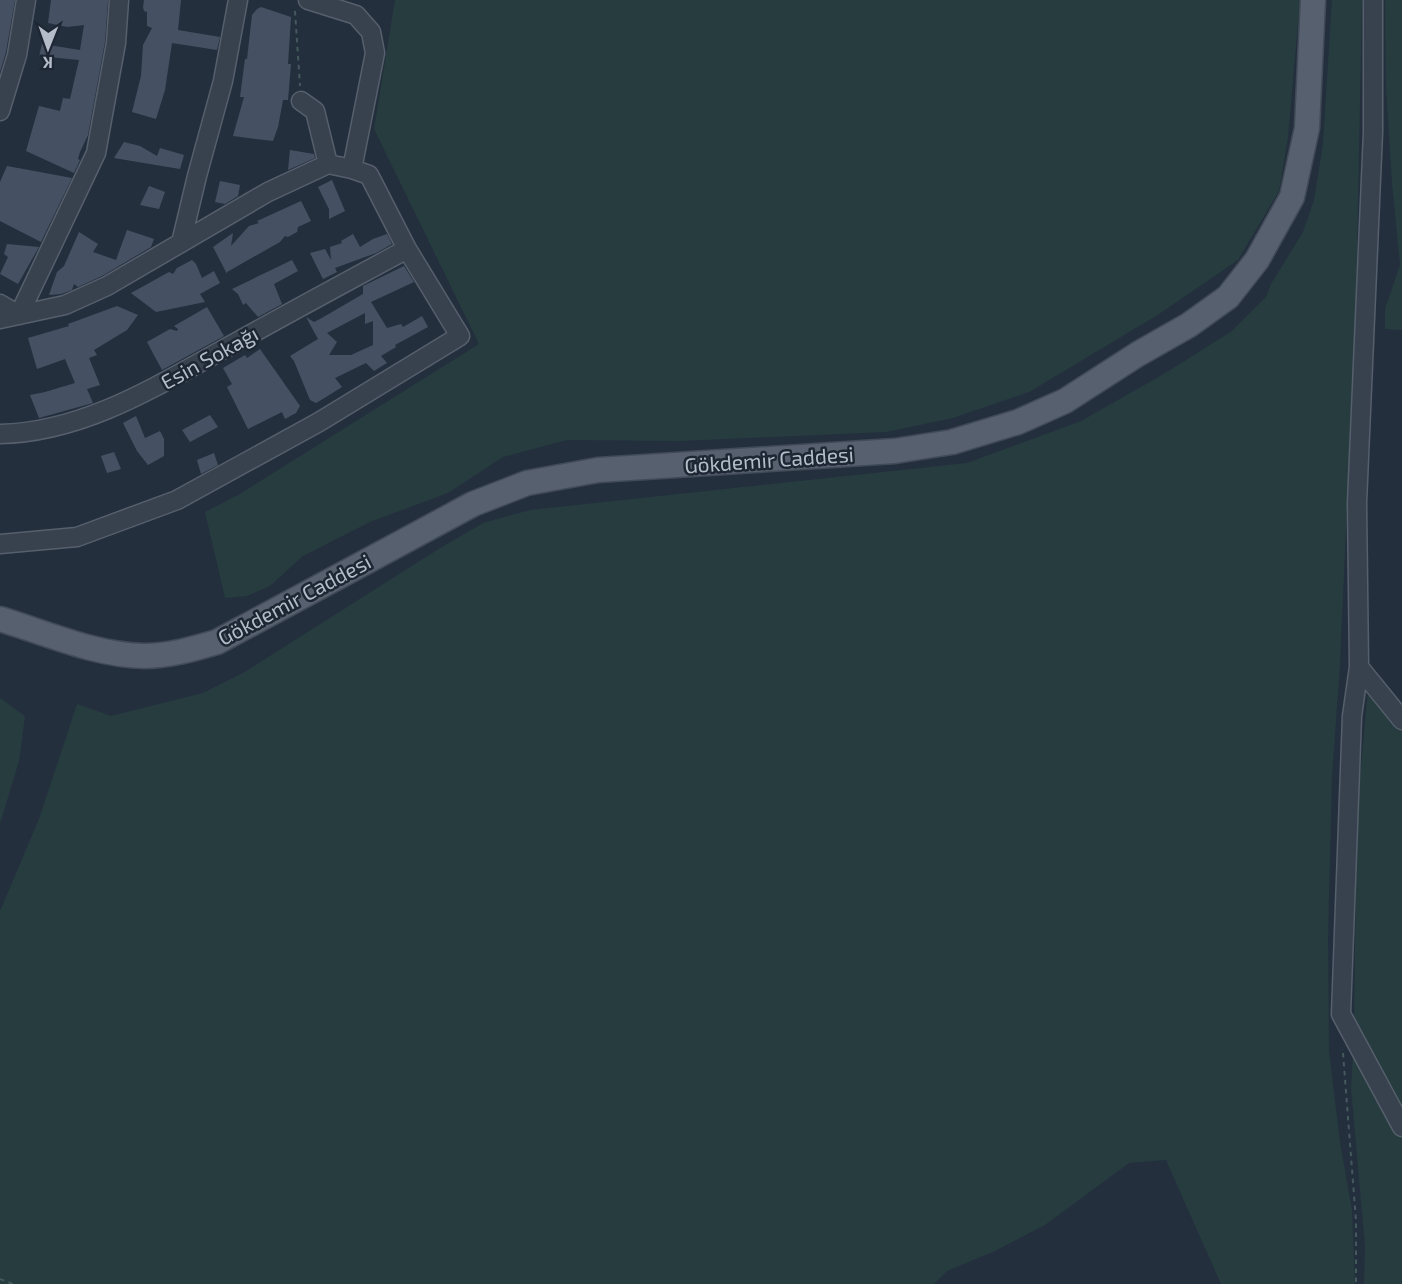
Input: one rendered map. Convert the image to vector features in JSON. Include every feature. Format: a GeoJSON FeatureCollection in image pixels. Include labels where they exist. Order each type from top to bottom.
{"type":"FeatureCollection","features":[{"type":"Feature","properties":{"kind":"main road","name":"Gökdemir Caddesi"},"geometry":{"type":"LineString","coordinates":[[0,618],[115,653],[145,656],[178,653],[217,642],[454,514],[527,483],[598,470],[895,451],[952,442],[1018,422],[1065,401],[1138,354],[1190,325],[1228,297],[1257,260],[1292,197],[1307,128],[1313,0]]}},
{"type":"Feature","properties":{"kind":"street"},"geometry":{"type":"LineString","coordinates":[[0,111],[17,55],[26,0]]}},
{"type":"Feature","properties":{"kind":"street"},"geometry":{"type":"LineString","coordinates":[[19,315],[96,153],[116,43],[119,0]]}},
{"type":"Feature","properties":{"kind":"street"},"geometry":{"type":"LineString","coordinates":[[181,243],[196,176],[223,81],[238,0]]}},
{"type":"Feature","properties":{"kind":"street"},"geometry":{"type":"LineString","coordinates":[[1373,0],[1373,132],[1357,503],[1359,667],[1352,716],[1341,1014],[1402,1127]]}},
{"type":"Feature","properties":{"kind":"street"},"geometry":{"type":"LineString","coordinates":[[301,6],[356,15],[371,32],[375,53],[352,169]]}},
{"type":"Feature","properties":{"kind":"street"},"geometry":{"type":"LineString","coordinates":[[301,101],[315,111],[328,165]]}},
{"type":"Feature","properties":{"kind":"street"},"geometry":{"type":"LineString","coordinates":[[0,318],[65,305],[108,286],[268,192],[328,165],[352,169],[369,176],[407,249],[460,336],[319,422],[177,500],[77,537],[0,544]]}},
{"type":"Feature","properties":{"kind":"street","name":"Esin Sokağı"},"geometry":{"type":"LineString","coordinates":[[0,434],[58,427],[102,413],[157,386],[407,249]]}},
{"type":"Feature","properties":{"kind":"street"},"geometry":{"type":"LineString","coordinates":[[0,304],[19,315]]}},
{"type":"Feature","properties":{"kind":"street"},"geometry":{"type":"LineString","coordinates":[[1359,667],[1402,720]]}},
{"type":"Feature","properties":{"kind":"path"},"geometry":{"type":"LineString","coordinates":[[301,6],[301,101]]}},
{"type":"Feature","properties":{"kind":"path"},"geometry":{"type":"LineString","coordinates":[[1343,1047],[1356,1221],[1356,1284]]}},
{"type":"Feature","properties":{"kind":"path"},"geometry":{"type":"LineString","coordinates":[[0,1279],[13,1284]]}},
{"type":"Feature","properties":{"kind":"green space"},"geometry":{"type":"Polygon","coordinates":[[[395,0],[1300,0],[1288,137],[1279,191],[1238,260],[1159,314],[1029,392],[953,418],[886,432],[681,441],[567,440],[503,457],[448,493],[370,522],[303,556],[270,586],[247,596],[225,598],[205,512],[238,495],[479,344],[374,129],[395,0]]]}},
{"type":"Feature","properties":{"kind":"green space"},"geometry":{"type":"Polygon","coordinates":[[[1332,0],[1362,0],[1356,303],[1340,664],[1332,778],[1328,938],[1329,1051],[1340,1142],[1352,1210],[1355,1284],[1221,1284],[1166,1160],[1129,1163],[1045,1225],[995,1251],[947,1271],[934,1284],[0,1284],[0,911],[39,819],[77,704],[111,716],[203,693],[243,673],[483,523],[530,510],[967,463],[1081,421],[1167,372],[1232,331],[1266,297],[1271,284],[1303,232],[1314,200],[1323,144],[1332,0]]]}},
{"type":"Feature","properties":{"kind":"green space"},"geometry":{"type":"Polygon","coordinates":[[[1385,0],[1402,0],[1402,330],[1385,329],[1385,309],[1400,265],[1386,87],[1385,0]]]}},
{"type":"Feature","properties":{"kind":"green space"},"geometry":{"type":"Polygon","coordinates":[[[1370,668],[1402,710],[1402,1117],[1356,1027],[1354,1015],[1357,809],[1370,668]]]}},
{"type":"Feature","properties":{"kind":"green space"},"geometry":{"type":"Polygon","coordinates":[[[0,698],[25,716],[19,761],[0,824],[0,698]]]}},
{"type":"Feature","properties":{"kind":"green space"},"geometry":{"type":"Polygon","coordinates":[[[1353,1054],[1402,1135],[1402,1284],[1364,1284],[1365,1246],[1351,1088],[1353,1054]]]}},
{"type":"Feature","properties":{"kind":"building"},"geometry":{"type":"Polygon","coordinates":[[[0,0],[15,0],[0,72],[0,0]]]}},
{"type":"Feature","properties":{"kind":"building"},"geometry":{"type":"Polygon","coordinates":[[[51,0],[108,0],[105,42],[88,135],[74,173],[26,151],[39,106],[60,111],[63,98],[70,99],[79,60],[39,56],[42,44],[80,50],[84,25],[67,27],[48,23],[51,0]]]}},
{"type":"Feature","properties":{"kind":"building"},"geometry":{"type":"Polygon","coordinates":[[[144,0],[181,0],[178,30],[220,37],[217,50],[172,43],[165,90],[156,119],[132,112],[141,76],[143,45],[152,28],[147,26],[144,0]]]}},
{"type":"Feature","properties":{"kind":"building"},"geometry":{"type":"Polygon","coordinates":[[[261,7],[291,17],[288,100],[283,100],[273,141],[233,136],[244,97],[240,97],[252,15],[261,7]]]}},
{"type":"Feature","properties":{"kind":"building"},"geometry":{"type":"Polygon","coordinates":[[[124,142],[140,146],[157,156],[160,148],[184,155],[180,169],[114,158],[124,142]]]}},
{"type":"Feature","properties":{"kind":"building"},"geometry":{"type":"Polygon","coordinates":[[[290,150],[314,154],[315,158],[288,170],[290,150]]]}},
{"type":"Feature","properties":{"kind":"building"},"geometry":{"type":"Polygon","coordinates":[[[7,166],[72,178],[41,242],[0,221],[0,182],[7,166]]]}},
{"type":"Feature","properties":{"kind":"building"},"geometry":{"type":"Polygon","coordinates":[[[332,180],[345,211],[329,219],[329,209],[318,187],[332,180]]]}},
{"type":"Feature","properties":{"kind":"building"},"geometry":{"type":"Polygon","coordinates":[[[220,181],[240,185],[238,196],[225,204],[215,202],[220,181]]]}},
{"type":"Feature","properties":{"kind":"building"},"geometry":{"type":"Polygon","coordinates":[[[149,186],[165,192],[159,209],[140,205],[149,186]]]}},
{"type":"Feature","properties":{"kind":"building"},"geometry":{"type":"Polygon","coordinates":[[[301,201],[311,221],[298,227],[297,232],[288,237],[285,236],[280,242],[227,274],[213,247],[233,233],[231,246],[249,226],[301,201]]]}},
{"type":"Feature","properties":{"kind":"building"},"geometry":{"type":"Polygon","coordinates":[[[127,230],[154,239],[151,247],[102,276],[78,287],[74,284],[72,290],[61,294],[49,295],[57,272],[64,266],[79,232],[98,244],[93,252],[116,260],[127,230]]]}},
{"type":"Feature","properties":{"kind":"building"},"geometry":{"type":"Polygon","coordinates":[[[353,234],[360,247],[387,234],[392,244],[376,253],[335,268],[337,272],[323,279],[310,253],[325,249],[331,260],[330,247],[342,243],[341,241],[353,234]]]}},
{"type":"Feature","properties":{"kind":"building"},"geometry":{"type":"Polygon","coordinates":[[[7,244],[39,247],[18,284],[0,274],[8,257],[4,254],[7,244]]]}},
{"type":"Feature","properties":{"kind":"building"},"geometry":{"type":"Polygon","coordinates":[[[192,260],[202,278],[214,271],[220,283],[200,294],[205,302],[156,312],[131,293],[169,272],[173,274],[177,268],[192,260]]]}},
{"type":"Feature","properties":{"kind":"building"},"geometry":{"type":"Polygon","coordinates":[[[292,260],[298,271],[274,284],[282,304],[258,317],[246,303],[243,305],[238,294],[232,289],[292,260]]]}},
{"type":"Feature","properties":{"kind":"building"},"geometry":{"type":"Polygon","coordinates":[[[404,266],[414,282],[371,302],[387,328],[401,324],[403,327],[422,316],[428,327],[395,345],[396,347],[381,356],[387,363],[374,371],[366,363],[335,378],[342,387],[316,403],[310,400],[290,356],[318,339],[306,317],[314,322],[320,319],[363,294],[363,286],[404,266]],[[365,313],[327,333],[337,342],[329,355],[351,355],[373,345],[373,321],[365,324],[365,313]]]}},
{"type":"Feature","properties":{"kind":"building"},"geometry":{"type":"Polygon","coordinates":[[[117,306],[138,315],[127,330],[94,350],[97,355],[89,358],[100,385],[87,389],[93,403],[39,418],[30,395],[75,383],[65,359],[37,369],[28,338],[69,326],[68,324],[117,306]]]}},
{"type":"Feature","properties":{"kind":"building"},"geometry":{"type":"Polygon","coordinates":[[[207,307],[224,336],[162,370],[147,342],[170,329],[177,331],[178,329],[174,326],[207,307]]]}},
{"type":"Feature","properties":{"kind":"building"},"geometry":{"type":"Polygon","coordinates":[[[260,349],[300,406],[296,413],[285,419],[282,412],[248,429],[227,387],[232,384],[223,368],[245,355],[247,358],[260,349]]]}},
{"type":"Feature","properties":{"kind":"building"},"geometry":{"type":"Polygon","coordinates":[[[210,415],[218,427],[190,442],[182,430],[210,415]]]}},
{"type":"Feature","properties":{"kind":"building"},"geometry":{"type":"Polygon","coordinates":[[[136,416],[145,438],[160,431],[164,439],[164,456],[148,465],[137,451],[123,423],[136,416]]]}},
{"type":"Feature","properties":{"kind":"building"},"geometry":{"type":"Polygon","coordinates":[[[114,452],[121,469],[107,473],[101,456],[114,452]]]}},
{"type":"Feature","properties":{"kind":"building"},"geometry":{"type":"Polygon","coordinates":[[[214,453],[218,465],[201,474],[197,460],[214,453]]]}}]}
